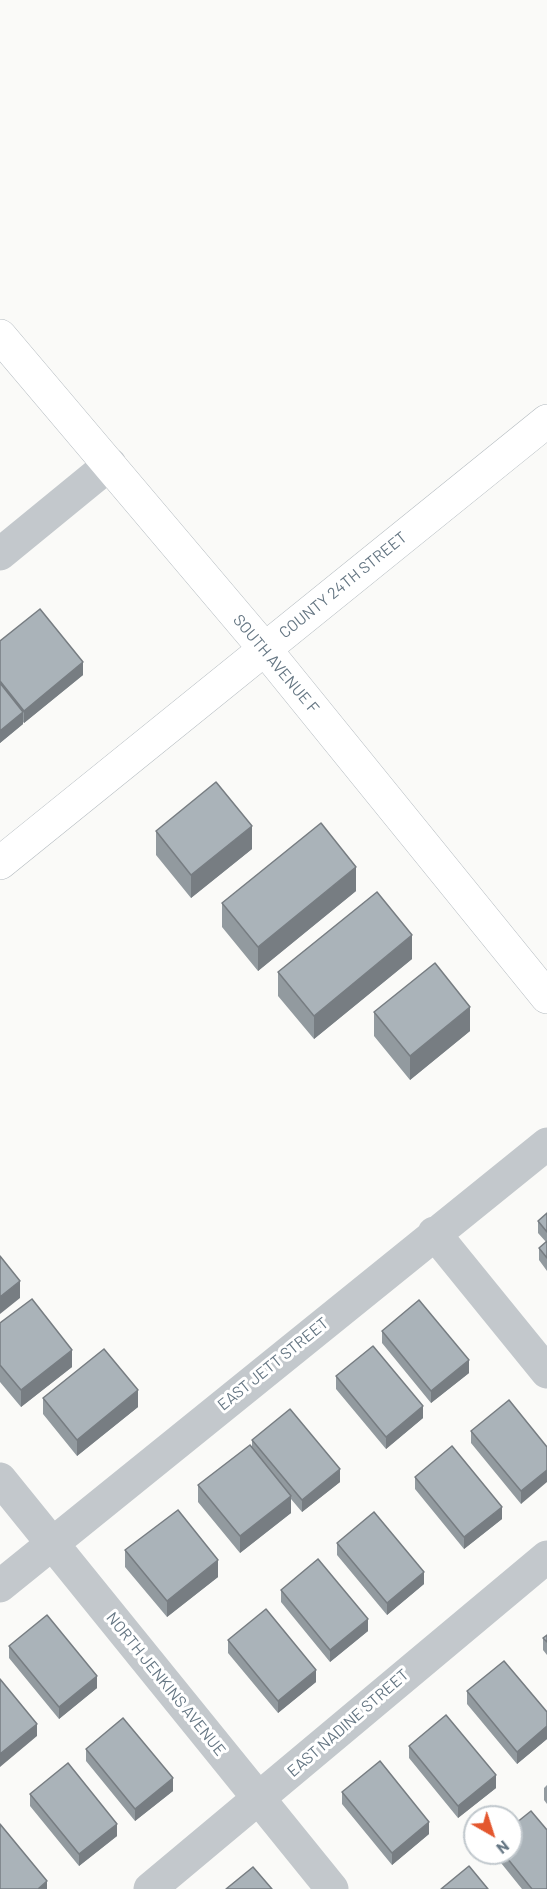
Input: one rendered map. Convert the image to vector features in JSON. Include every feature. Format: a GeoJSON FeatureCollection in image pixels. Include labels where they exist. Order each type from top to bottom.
{"type":"FeatureCollection","features":[{"type":"Feature","properties":{"kind":"main road","name":"SOUTH AVENUE F"},"geometry":{"type":"LineString","coordinates":[[0,336],[264,648],[547,997]]}},
{"type":"Feature","properties":{"kind":"main road","name":"COUNTY 24TH STREET"},"geometry":{"type":"LineString","coordinates":[[0,863],[547,422]]}},
{"type":"Feature","properties":{"kind":"street"},"geometry":{"type":"LineString","coordinates":[[0,554],[110,464]]}},
{"type":"Feature","properties":{"kind":"street","name":"EAST JETT STREET"},"geometry":{"type":"LineString","coordinates":[[0,1586],[547,1144]]}},
{"type":"Feature","properties":{"kind":"street"},"geometry":{"type":"LineString","coordinates":[[434,1233],[547,1372]]}},
{"type":"Feature","properties":{"kind":"street","name":"NORTH JENKINS AVENUE"},"geometry":{"type":"LineString","coordinates":[[0,1479],[332,1889]]}},
{"type":"Feature","properties":{"kind":"street","name":"EAST NADINE STREET"},"geometry":{"type":"LineString","coordinates":[[150,1889],[260,1800],[400,1677],[547,1557]]}},
{"type":"Feature","properties":{"kind":"building"},"geometry":{"type":"Polygon","coordinates":[[[40,609],[83,662],[24,711],[0,681],[0,641],[40,609]]]}},
{"type":"Feature","properties":{"kind":"building"},"geometry":{"type":"Polygon","coordinates":[[[0,683],[23,712],[0,731],[0,683]]]}},
{"type":"Feature","properties":{"kind":"building"},"geometry":{"type":"Polygon","coordinates":[[[216,782],[252,826],[191,875],[156,831],[216,782]]]}},
{"type":"Feature","properties":{"kind":"building"},"geometry":{"type":"Polygon","coordinates":[[[321,823],[356,867],[258,947],[222,903],[321,823]]]}},
{"type":"Feature","properties":{"kind":"building"},"geometry":{"type":"Polygon","coordinates":[[[377,892],[412,935],[314,1016],[278,972],[377,892]]]}},
{"type":"Feature","properties":{"kind":"building"},"geometry":{"type":"Polygon","coordinates":[[[435,963],[470,1007],[410,1056],[374,1012],[435,963]]]}},
{"type":"Feature","properties":{"kind":"building"},"geometry":{"type":"Polygon","coordinates":[[[547,1213],[547,1232],[538,1221],[547,1213]]]}},
{"type":"Feature","properties":{"kind":"building"},"geometry":{"type":"Polygon","coordinates":[[[547,1241],[547,1258],[539,1248],[547,1241]]]}},
{"type":"Feature","properties":{"kind":"building"},"geometry":{"type":"Polygon","coordinates":[[[0,1256],[20,1281],[0,1297],[0,1256]]]}},
{"type":"Feature","properties":{"kind":"building"},"geometry":{"type":"Polygon","coordinates":[[[32,1299],[72,1350],[21,1390],[0,1365],[0,1323],[32,1299]]]}},
{"type":"Feature","properties":{"kind":"building"},"geometry":{"type":"Polygon","coordinates":[[[419,1300],[469,1360],[431,1391],[382,1331],[419,1300]]]}},
{"type":"Feature","properties":{"kind":"building"},"geometry":{"type":"Polygon","coordinates":[[[373,1346],[423,1406],[386,1437],[336,1376],[373,1346]]]}},
{"type":"Feature","properties":{"kind":"building"},"geometry":{"type":"Polygon","coordinates":[[[104,1349],[138,1390],[77,1440],[43,1398],[104,1349]]]}},
{"type":"Feature","properties":{"kind":"building"},"geometry":{"type":"Polygon","coordinates":[[[509,1400],[547,1447],[547,1470],[521,1491],[471,1431],[509,1400]]]}},
{"type":"Feature","properties":{"kind":"building"},"geometry":{"type":"Polygon","coordinates":[[[290,1409],[340,1469],[302,1500],[252,1440],[290,1409]]]}},
{"type":"Feature","properties":{"kind":"building"},"geometry":{"type":"Polygon","coordinates":[[[250,1445],[291,1496],[240,1536],[198,1485],[250,1445]]]}},
{"type":"Feature","properties":{"kind":"building"},"geometry":{"type":"Polygon","coordinates":[[[452,1446],[502,1507],[464,1537],[415,1477],[452,1446]]]}},
{"type":"Feature","properties":{"kind":"building"},"geometry":{"type":"Polygon","coordinates":[[[178,1510],[218,1560],[167,1601],[125,1550],[178,1510]]]}},
{"type":"Feature","properties":{"kind":"building"},"geometry":{"type":"Polygon","coordinates":[[[374,1512],[424,1572],[387,1603],[337,1543],[374,1512]]]}},
{"type":"Feature","properties":{"kind":"building"},"geometry":{"type":"Polygon","coordinates":[[[318,1559],[368,1619],[330,1650],[281,1590],[318,1559]]]}},
{"type":"Feature","properties":{"kind":"building"},"geometry":{"type":"Polygon","coordinates":[[[266,1609],[316,1670],[278,1701],[228,1640],[266,1609]]]}},
{"type":"Feature","properties":{"kind":"building"},"geometry":{"type":"Polygon","coordinates":[[[47,1615],[97,1676],[59,1707],[9,1646],[47,1615]]]}},
{"type":"Feature","properties":{"kind":"building"},"geometry":{"type":"Polygon","coordinates":[[[504,1661],[547,1712],[547,1726],[517,1752],[467,1691],[504,1661]]]}},
{"type":"Feature","properties":{"kind":"building"},"geometry":{"type":"Polygon","coordinates":[[[0,1679],[37,1724],[0,1754],[0,1679]]]}},
{"type":"Feature","properties":{"kind":"building"},"geometry":{"type":"Polygon","coordinates":[[[446,1715],[496,1775],[458,1806],[409,1746],[446,1715]]]}},
{"type":"Feature","properties":{"kind":"building"},"geometry":{"type":"Polygon","coordinates":[[[123,1718],[173,1778],[135,1809],[86,1749],[123,1718]]]}},
{"type":"Feature","properties":{"kind":"building"},"geometry":{"type":"Polygon","coordinates":[[[380,1761],[429,1822],[392,1853],[342,1792],[380,1761]]]}},
{"type":"Feature","properties":{"kind":"building"},"geometry":{"type":"Polygon","coordinates":[[[68,1763],[117,1824],[79,1854],[30,1794],[68,1763]]]}},
{"type":"Feature","properties":{"kind":"building"},"geometry":{"type":"Polygon","coordinates":[[[531,1811],[547,1830],[547,1889],[532,1889],[513,1865],[523,1865],[523,1817],[531,1811]]]}},
{"type":"Feature","properties":{"kind":"building"},"geometry":{"type":"Polygon","coordinates":[[[0,1824],[47,1881],[38,1889],[0,1889],[0,1824]]]}},
{"type":"Feature","properties":{"kind":"building"},"geometry":{"type":"Polygon","coordinates":[[[469,1866],[488,1889],[441,1889],[469,1866]]]}},
{"type":"Feature","properties":{"kind":"building"},"geometry":{"type":"Polygon","coordinates":[[[253,1867],[272,1889],[226,1889],[253,1867]]]}}]}
